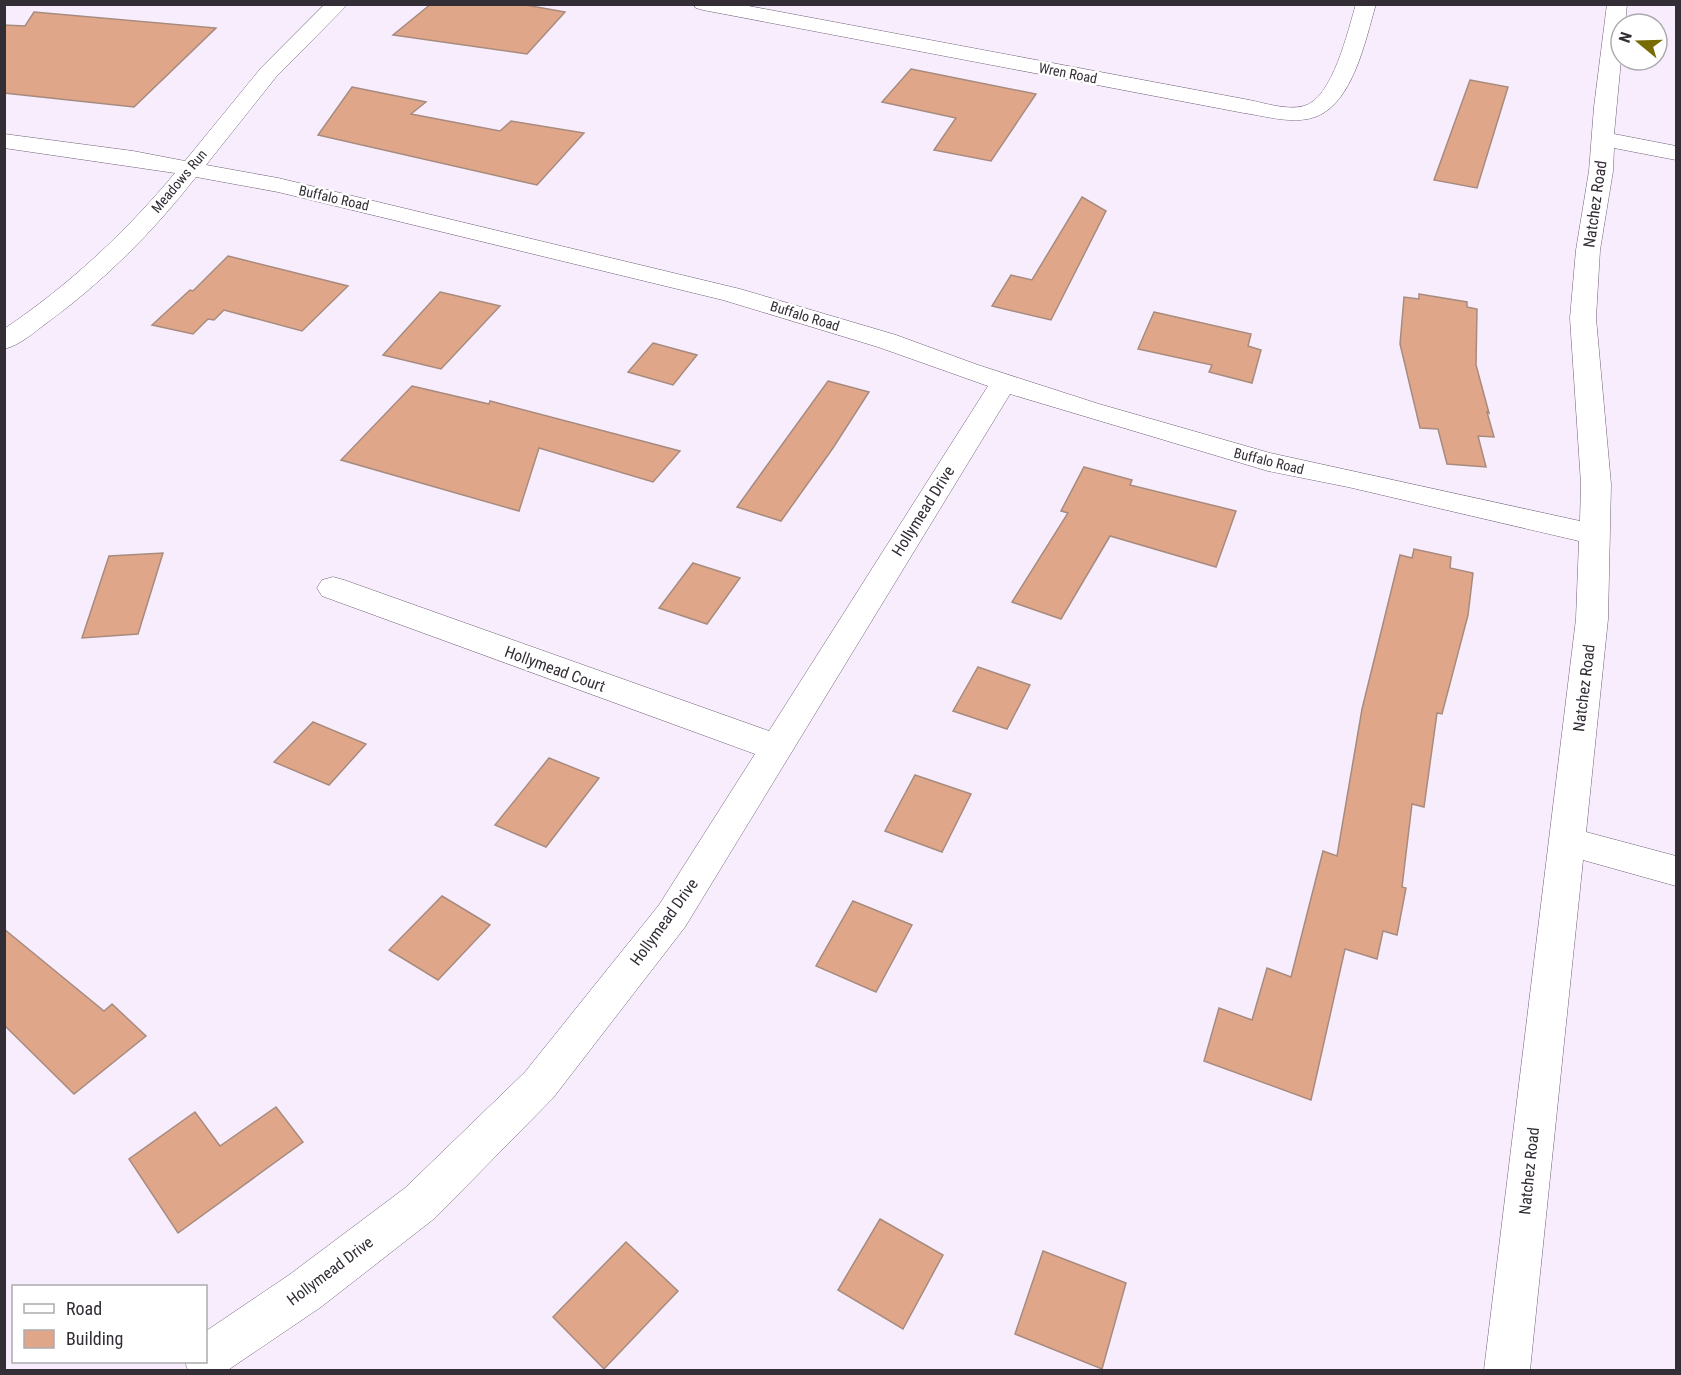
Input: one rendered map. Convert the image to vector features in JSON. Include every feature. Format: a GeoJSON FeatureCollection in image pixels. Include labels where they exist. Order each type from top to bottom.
{"type":"FeatureCollection","features":[{"type":"Feature","properties":{"kind":"street","name":"Meadows Run"},"geometry":{"type":"LineString","coordinates":[[4,341],[41,316],[112,258],[190,169],[289,48],[338,4]]}},
{"type":"Feature","properties":{"kind":"street","name":"Wren Road"},"geometry":{"type":"LineString","coordinates":[[703,4],[1244,106],[1288,112],[1308,112],[1327,102],[1338,86],[1366,4]]}},
{"type":"Feature","properties":{"kind":"street","name":"Natchez Road"},"geometry":{"type":"LineString","coordinates":[[1507,1371],[1592,619],[1596,484],[1583,318],[1588,250],[1600,171],[1617,4]]}},
{"type":"Feature","properties":{"kind":"street"},"geometry":{"type":"LineString","coordinates":[[1603,139],[1677,153]]}},
{"type":"Feature","properties":{"kind":"street","name":"Buffalo Road"},"geometry":{"type":"LineString","coordinates":[[4,141],[81,150],[278,185],[731,294],[887,341],[1089,410],[1268,462],[1348,478],[1595,535]]}},
{"type":"Feature","properties":{"kind":"street","name":"Hollymead Drive"},"geometry":{"type":"LineString","coordinates":[[207,1357],[305,1291],[420,1203],[539,1085],[672,916],[1004,382]]}},
{"type":"Feature","properties":{"kind":"street","name":"Hollymead Court"},"geometry":{"type":"LineString","coordinates":[[333,588],[777,748]]}},
{"type":"Feature","properties":{"kind":"street"},"geometry":{"type":"LineString","coordinates":[[1566,841],[1677,871]]}},
{"type":"Feature","properties":{"kind":"building"},"geometry":{"type":"Polygon","coordinates":[[[431,4],[520,4],[565,12],[527,54],[393,35],[431,4]]]}},
{"type":"Feature","properties":{"kind":"building"},"geometry":{"type":"Polygon","coordinates":[[[34,12],[216,28],[134,107],[4,93],[4,25],[25,26],[34,12]]]}},
{"type":"Feature","properties":{"kind":"building"},"geometry":{"type":"Polygon","coordinates":[[[911,69],[1036,94],[991,161],[934,150],[956,118],[882,102],[911,69]]]}},
{"type":"Feature","properties":{"kind":"building"},"geometry":{"type":"Polygon","coordinates":[[[1470,80],[1508,87],[1477,188],[1434,180],[1470,80]]]}},
{"type":"Feature","properties":{"kind":"building"},"geometry":{"type":"Polygon","coordinates":[[[352,87],[426,102],[411,114],[500,131],[511,121],[584,133],[537,185],[318,135],[352,87]]]}},
{"type":"Feature","properties":{"kind":"building"},"geometry":{"type":"Polygon","coordinates":[[[1082,197],[1106,211],[1051,320],[992,306],[1011,275],[1032,280],[1082,197]]]}},
{"type":"Feature","properties":{"kind":"building"},"geometry":{"type":"Polygon","coordinates":[[[228,256],[348,286],[302,331],[224,310],[214,320],[208,319],[193,334],[152,325],[190,290],[193,291],[228,256]]]}},
{"type":"Feature","properties":{"kind":"building"},"geometry":{"type":"Polygon","coordinates":[[[440,292],[500,306],[441,369],[383,355],[440,292]]]}},
{"type":"Feature","properties":{"kind":"building"},"geometry":{"type":"Polygon","coordinates":[[[1419,294],[1467,302],[1467,307],[1477,309],[1476,365],[1494,437],[1478,436],[1486,467],[1447,464],[1438,429],[1420,428],[1400,344],[1404,297],[1419,299],[1419,294]]]}},
{"type":"Feature","properties":{"kind":"building"},"geometry":{"type":"Polygon","coordinates":[[[1154,312],[1251,334],[1248,346],[1261,350],[1252,383],[1209,372],[1212,365],[1138,349],[1154,312]]]}},
{"type":"Feature","properties":{"kind":"building"},"geometry":{"type":"Polygon","coordinates":[[[653,343],[697,355],[673,385],[628,372],[653,343]]]}},
{"type":"Feature","properties":{"kind":"building"},"geometry":{"type":"Polygon","coordinates":[[[828,381],[869,392],[833,448],[781,521],[737,507],[828,381]]]}},
{"type":"Feature","properties":{"kind":"building"},"geometry":{"type":"Polygon","coordinates":[[[412,386],[489,404],[490,401],[680,451],[653,482],[539,448],[519,511],[341,460],[412,386]]]}},
{"type":"Feature","properties":{"kind":"building"},"geometry":{"type":"Polygon","coordinates":[[[1084,467],[1132,480],[1130,485],[1236,511],[1216,567],[1110,536],[1061,619],[1012,602],[1068,513],[1061,511],[1084,467]]]}},
{"type":"Feature","properties":{"kind":"building"},"geometry":{"type":"Polygon","coordinates":[[[1414,549],[1451,557],[1450,568],[1473,573],[1468,615],[1442,714],[1437,713],[1424,807],[1412,804],[1402,887],[1406,888],[1397,935],[1383,931],[1377,959],[1345,949],[1311,1100],[1204,1061],[1219,1008],[1252,1020],[1267,968],[1291,977],[1323,851],[1337,856],[1362,709],[1400,555],[1412,558],[1414,549]]]}},
{"type":"Feature","properties":{"kind":"building"},"geometry":{"type":"Polygon","coordinates":[[[163,553],[138,634],[82,638],[109,556],[163,553]]]}},
{"type":"Feature","properties":{"kind":"building"},"geometry":{"type":"Polygon","coordinates":[[[693,563],[740,578],[707,624],[659,608],[693,563]]]}},
{"type":"Feature","properties":{"kind":"building"},"geometry":{"type":"Polygon","coordinates":[[[978,667],[1030,685],[1007,729],[953,711],[978,667]]]}},
{"type":"Feature","properties":{"kind":"building"},"geometry":{"type":"Polygon","coordinates":[[[313,722],[366,744],[329,785],[274,762],[313,722]]]}},
{"type":"Feature","properties":{"kind":"building"},"geometry":{"type":"Polygon","coordinates":[[[549,758],[599,778],[546,847],[495,825],[549,758]]]}},
{"type":"Feature","properties":{"kind":"building"},"geometry":{"type":"Polygon","coordinates":[[[915,775],[971,794],[942,852],[885,831],[915,775]]]}},
{"type":"Feature","properties":{"kind":"building"},"geometry":{"type":"Polygon","coordinates":[[[442,896],[490,925],[438,980],[389,950],[442,896]]]}},
{"type":"Feature","properties":{"kind":"building"},"geometry":{"type":"Polygon","coordinates":[[[853,901],[912,925],[876,992],[816,966],[853,901]]]}},
{"type":"Feature","properties":{"kind":"building"},"geometry":{"type":"Polygon","coordinates":[[[4,929],[104,1011],[112,1004],[146,1036],[74,1094],[4,1025],[4,929]]]}},
{"type":"Feature","properties":{"kind":"building"},"geometry":{"type":"Polygon","coordinates":[[[276,1107],[303,1142],[178,1233],[129,1159],[195,1112],[220,1146],[276,1107]]]}},
{"type":"Feature","properties":{"kind":"building"},"geometry":{"type":"Polygon","coordinates":[[[880,1219],[943,1255],[903,1329],[838,1290],[880,1219]]]}},
{"type":"Feature","properties":{"kind":"building"},"geometry":{"type":"Polygon","coordinates":[[[626,1242],[678,1291],[604,1369],[553,1317],[626,1242]]]}},
{"type":"Feature","properties":{"kind":"building"},"geometry":{"type":"Polygon","coordinates":[[[1043,1251],[1126,1283],[1102,1369],[1015,1334],[1043,1251]]]}}]}
